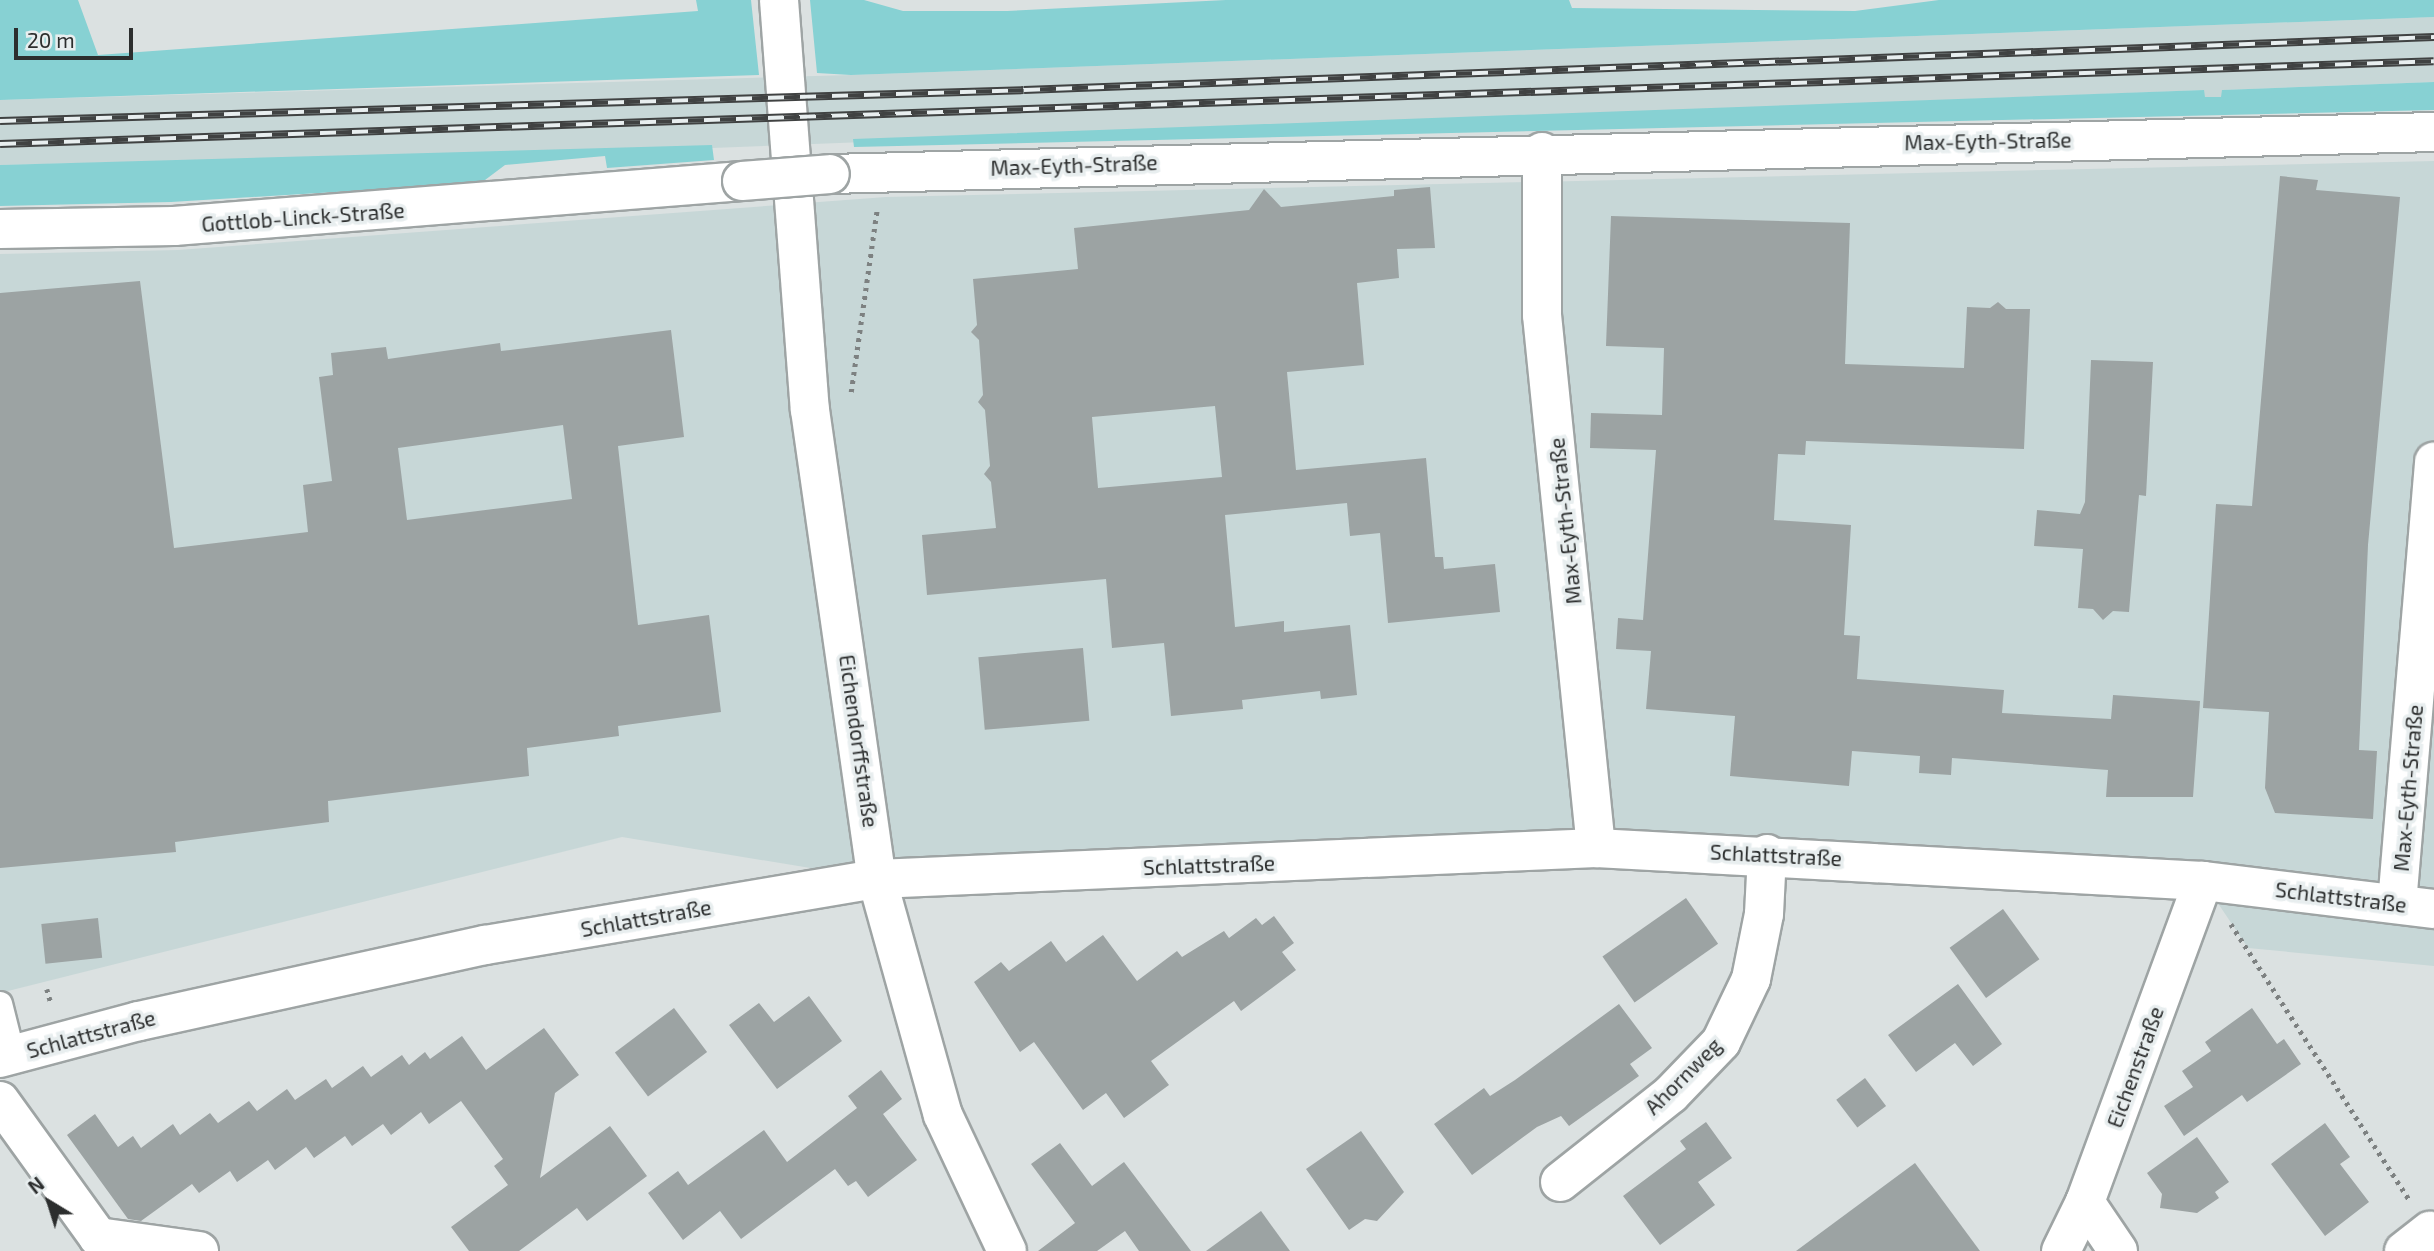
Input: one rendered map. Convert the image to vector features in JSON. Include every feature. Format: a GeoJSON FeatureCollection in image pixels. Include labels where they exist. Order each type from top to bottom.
{"type":"FeatureCollection","features":[{"type":"Feature","properties":{"kind":"street","name":"Eichendorffstraße"},"geometry":{"type":"LineString","coordinates":[[779,0],[810,410],[877,879],[943,1115],[1007,1251]]}},
{"type":"Feature","properties":{"kind":"street","name":"Max-Eyth-Straße"},"geometry":{"type":"LineString","coordinates":[[606,191],[883,171],[1542,152],[2434,132]]}},
{"type":"Feature","properties":{"kind":"street","name":"Max-Eyth-Straße"},"geometry":{"type":"LineString","coordinates":[[1542,152],[1542,315],[1596,848]]}},
{"type":"Feature","properties":{"kind":"street","name":"Gottlob-Linck-Straße"},"geometry":{"type":"LineString","coordinates":[[0,229],[174,226],[606,191]]}},
{"type":"Feature","properties":{"kind":"street","name":"Max-Eyth-Straße"},"geometry":{"type":"LineString","coordinates":[[2416,906],[2434,463]]}},
{"type":"Feature","properties":{"kind":"street","name":"Schlattstraße"},"geometry":{"type":"LineString","coordinates":[[6,1056],[153,1018],[485,945],[877,879],[1596,848],[1767,854],[2203,881],[2416,906]]}},
{"type":"Feature","properties":{"kind":"street","name":"Ahornweg"},"geometry":{"type":"LineString","coordinates":[[1560,1182],[1671,1094],[1721,1042],[1751,979],[1765,914],[1767,854]]}},
{"type":"Feature","properties":{"kind":"street","name":"Eichenstraße"},"geometry":{"type":"LineString","coordinates":[[2061,1251],[2085,1202],[2203,881]]}},
{"type":"Feature","properties":{"kind":"street"},"geometry":{"type":"LineString","coordinates":[[0,1101],[89,1244],[199,1251]]}},
{"type":"Feature","properties":{"kind":"street"},"geometry":{"type":"LineString","coordinates":[[2085,1202],[2118,1251]]}},
{"type":"Feature","properties":{"kind":"lane"},"geometry":{"type":"LineString","coordinates":[[0,1003],[6,1056]]}},
{"type":"Feature","properties":{"kind":"path"},"geometry":{"type":"LineString","coordinates":[[850,398],[883,171]]}},
{"type":"Feature","properties":{"kind":"path"},"geometry":{"type":"LineString","coordinates":[[2248,948],[2417,1241]]}},
{"type":"Feature","properties":{"kind":"shaded area"},"geometry":{"type":"Polygon","coordinates":[[[0,0],[78,0],[98,55],[698,11],[696,0],[751,0],[759,75],[0,100],[0,0]]]}},
{"type":"Feature","properties":{"kind":"shaded area"},"geometry":{"type":"Polygon","coordinates":[[[810,0],[864,0],[903,11],[1007,11],[1226,0],[1569,0],[1572,8],[1855,11],[1939,0],[2434,0],[2434,17],[851,75],[817,73],[810,0]]]}},
{"type":"Feature","properties":{"kind":"shaded area"},"geometry":{"type":"Polygon","coordinates":[[[2434,17],[2434,82],[2222,90],[2222,97],[2205,98],[2203,90],[712,148],[0,165],[0,100],[851,75],[2434,17]]]}},
{"type":"Feature","properties":{"kind":"shaded area"},"geometry":{"type":"Polygon","coordinates":[[[2434,82],[2434,110],[854,147],[853,139],[2204,90],[2205,97],[2221,97],[2222,90],[2434,82]]]}},
{"type":"Feature","properties":{"kind":"shaded area"},"geometry":{"type":"Polygon","coordinates":[[[712,145],[714,160],[607,168],[605,156],[505,165],[481,183],[171,202],[0,206],[0,165],[712,145]]]}},
{"type":"Feature","properties":{"kind":"shaded area"},"geometry":{"type":"Polygon","coordinates":[[[2434,161],[2434,966],[2248,948],[2203,881],[1767,854],[877,879],[622,837],[0,993],[0,254],[178,250],[886,197],[2434,161]]]}},
{"type":"Feature","properties":{"kind":"building"},"geometry":{"type":"Polygon","coordinates":[[[2280,176],[2318,180],[2316,190],[2400,197],[2368,545],[2359,750],[2377,751],[2373,819],[2275,813],[2265,788],[2269,712],[2203,708],[2216,504],[2252,506],[2280,176]]]}},
{"type":"Feature","properties":{"kind":"building"},"geometry":{"type":"Polygon","coordinates":[[[1430,187],[1435,248],[1397,249],[1399,278],[1357,283],[1364,365],[1287,372],[1296,470],[1426,458],[1435,557],[1443,557],[1444,569],[1495,564],[1500,612],[1388,623],[1380,533],[1350,536],[1347,503],[1225,515],[1235,627],[1284,621],[1284,632],[1350,625],[1357,695],[1321,699],[1320,691],[1242,700],[1243,709],[1171,716],[1164,643],[1112,648],[1106,579],[927,595],[922,535],[996,528],[991,482],[984,474],[990,466],[985,410],[978,402],[983,395],[979,340],[971,332],[977,325],[973,279],[1078,269],[1074,228],[1249,210],[1264,189],[1281,207],[1394,196],[1394,190],[1430,187]],[[1215,406],[1092,417],[1098,488],[1222,477],[1215,406]]]}},
{"type":"Feature","properties":{"kind":"building"},"geometry":{"type":"Polygon","coordinates":[[[1611,216],[1850,223],[1845,364],[1964,368],[1967,307],[1990,308],[1998,302],[2006,309],[2030,309],[2024,449],[1806,441],[1805,455],[1778,454],[1774,520],[1851,525],[1844,635],[1860,636],[1857,679],[2004,690],[2002,713],[2111,719],[2113,695],[2200,701],[2193,797],[2106,797],[2108,770],[1952,758],[1951,775],[1919,773],[1920,756],[1852,751],[1849,786],[1730,776],[1735,716],[1646,709],[1651,651],[1616,649],[1618,618],[1643,620],[1656,450],[1590,448],[1591,413],[1662,415],[1664,348],[1606,346],[1611,216]]]}},
{"type":"Feature","properties":{"kind":"building"},"geometry":{"type":"Polygon","coordinates":[[[140,281],[174,548],[308,532],[303,485],[332,481],[319,377],[333,375],[331,353],[386,347],[388,359],[500,343],[501,351],[671,330],[684,437],[618,446],[638,625],[709,615],[721,712],[618,726],[619,736],[527,748],[529,776],[328,801],[329,822],[175,842],[176,852],[0,868],[0,293],[140,281]],[[563,425],[398,448],[407,520],[572,499],[563,425]]]}},
{"type":"Feature","properties":{"kind":"building"},"geometry":{"type":"Polygon","coordinates":[[[2091,360],[2153,362],[2146,496],[2139,495],[2129,612],[2113,611],[2103,620],[2093,609],[2078,608],[2083,549],[2034,546],[2037,510],[2080,514],[2085,502],[2091,360]]]}},
{"type":"Feature","properties":{"kind":"building"},"geometry":{"type":"Polygon","coordinates":[[[1083,648],[1089,721],[985,730],[978,657],[1083,648]]]}},
{"type":"Feature","properties":{"kind":"building"},"geometry":{"type":"Polygon","coordinates":[[[1686,898],[1718,944],[1635,1002],[1602,957],[1686,898]]]}},
{"type":"Feature","properties":{"kind":"building"},"geometry":{"type":"Polygon","coordinates":[[[2003,909],[2039,959],[1986,998],[1950,948],[2003,909]]]}},
{"type":"Feature","properties":{"kind":"building"},"geometry":{"type":"Polygon","coordinates":[[[1274,916],[1294,943],[1282,952],[1296,970],[1241,1011],[1234,1001],[1151,1061],[1169,1085],[1124,1118],[1106,1093],[1083,1110],[1034,1042],[1020,1052],[974,982],[1001,962],[1009,971],[1051,941],[1066,962],[1103,935],[1137,981],[1177,951],[1182,957],[1224,931],[1229,938],[1256,918],[1262,925],[1274,916]]]}},
{"type":"Feature","properties":{"kind":"building"},"geometry":{"type":"Polygon","coordinates":[[[98,918],[102,958],[45,964],[41,924],[98,918]]]}},
{"type":"Feature","properties":{"kind":"building"},"geometry":{"type":"Polygon","coordinates":[[[1958,984],[2002,1044],[1973,1066],[1955,1043],[1916,1072],[1888,1035],[1958,984]]]}},
{"type":"Feature","properties":{"kind":"building"},"geometry":{"type":"Polygon","coordinates":[[[809,996],[842,1041],[777,1089],[729,1025],[759,1003],[774,1022],[809,996]]]}},
{"type":"Feature","properties":{"kind":"building"},"geometry":{"type":"Polygon","coordinates":[[[1619,1004],[1652,1048],[1630,1064],[1639,1076],[1569,1126],[1561,1116],[1537,1127],[1472,1175],[1434,1124],[1484,1088],[1490,1096],[1515,1080],[1619,1004]]]}},
{"type":"Feature","properties":{"kind":"building"},"geometry":{"type":"Polygon","coordinates":[[[674,1008],[707,1052],[648,1096],[615,1053],[674,1008]]]}},
{"type":"Feature","properties":{"kind":"building"},"geometry":{"type":"Polygon","coordinates":[[[2252,1008],[2277,1044],[2284,1039],[2301,1064],[2247,1102],[2242,1095],[2184,1136],[2164,1106],[2193,1087],[2182,1071],[2211,1051],[2205,1042],[2252,1008]]]}},
{"type":"Feature","properties":{"kind":"building"},"geometry":{"type":"Polygon","coordinates":[[[544,1028],[579,1075],[555,1093],[540,1178],[610,1126],[647,1176],[587,1221],[577,1208],[519,1251],[469,1251],[451,1227],[508,1185],[494,1166],[503,1159],[461,1101],[429,1124],[421,1112],[391,1135],[383,1124],[352,1146],[345,1136],[314,1158],[306,1147],[275,1170],[268,1160],[237,1182],[230,1171],[199,1193],[192,1184],[141,1221],[128,1219],[67,1135],[95,1114],[118,1147],[133,1136],[141,1148],[173,1124],[180,1135],[210,1113],[218,1123],[249,1101],[257,1111],[287,1089],[295,1100],[326,1079],[332,1088],[363,1066],[371,1077],[402,1055],[409,1065],[425,1052],[430,1059],[462,1036],[486,1070],[544,1028]]]}},
{"type":"Feature","properties":{"kind":"building"},"geometry":{"type":"Polygon","coordinates":[[[881,1070],[902,1099],[883,1114],[917,1160],[868,1197],[856,1181],[848,1186],[835,1169],[741,1239],[720,1211],[683,1240],[648,1193],[678,1171],[688,1185],[764,1130],[787,1162],[857,1108],[848,1096],[881,1070]]]}},
{"type":"Feature","properties":{"kind":"building"},"geometry":{"type":"Polygon","coordinates":[[[1865,1078],[1886,1106],[1857,1128],[1836,1100],[1865,1078]]]}},
{"type":"Feature","properties":{"kind":"building"},"geometry":{"type":"Polygon","coordinates":[[[1706,1122],[1732,1158],[1698,1182],[1715,1205],[1660,1245],[1623,1196],[1686,1149],[1680,1141],[1706,1122]]]}},
{"type":"Feature","properties":{"kind":"building"},"geometry":{"type":"Polygon","coordinates":[[[2325,1123],[2350,1157],[2340,1164],[2369,1202],[2325,1236],[2271,1164],[2325,1123]]]}},
{"type":"Feature","properties":{"kind":"building"},"geometry":{"type":"Polygon","coordinates":[[[1361,1131],[1404,1192],[1377,1221],[1365,1219],[1349,1230],[1306,1169],[1361,1131]]]}},
{"type":"Feature","properties":{"kind":"building"},"geometry":{"type":"Polygon","coordinates":[[[2197,1137],[2229,1182],[2215,1192],[2219,1198],[2197,1213],[2160,1208],[2162,1194],[2147,1173],[2197,1137]]]}},
{"type":"Feature","properties":{"kind":"building"},"geometry":{"type":"Polygon","coordinates":[[[1060,1143],[1092,1186],[1124,1162],[1191,1251],[1139,1251],[1125,1231],[1097,1251],[1038,1251],[1075,1223],[1031,1164],[1060,1143]]]}},
{"type":"Feature","properties":{"kind":"building"},"geometry":{"type":"Polygon","coordinates":[[[1915,1163],[1980,1251],[1796,1251],[1915,1163]]]}},
{"type":"Feature","properties":{"kind":"building"},"geometry":{"type":"Polygon","coordinates":[[[1261,1211],[1290,1251],[1206,1251],[1261,1211]]]}},
{"type":"Feature","properties":{"kind":"railway"},"geometry":{"type":"LineString","coordinates":[[0,121],[1024,90],[2434,37]]}},
{"type":"Feature","properties":{"kind":"railway"},"geometry":{"type":"LineString","coordinates":[[0,144],[2434,61]]}}]}
